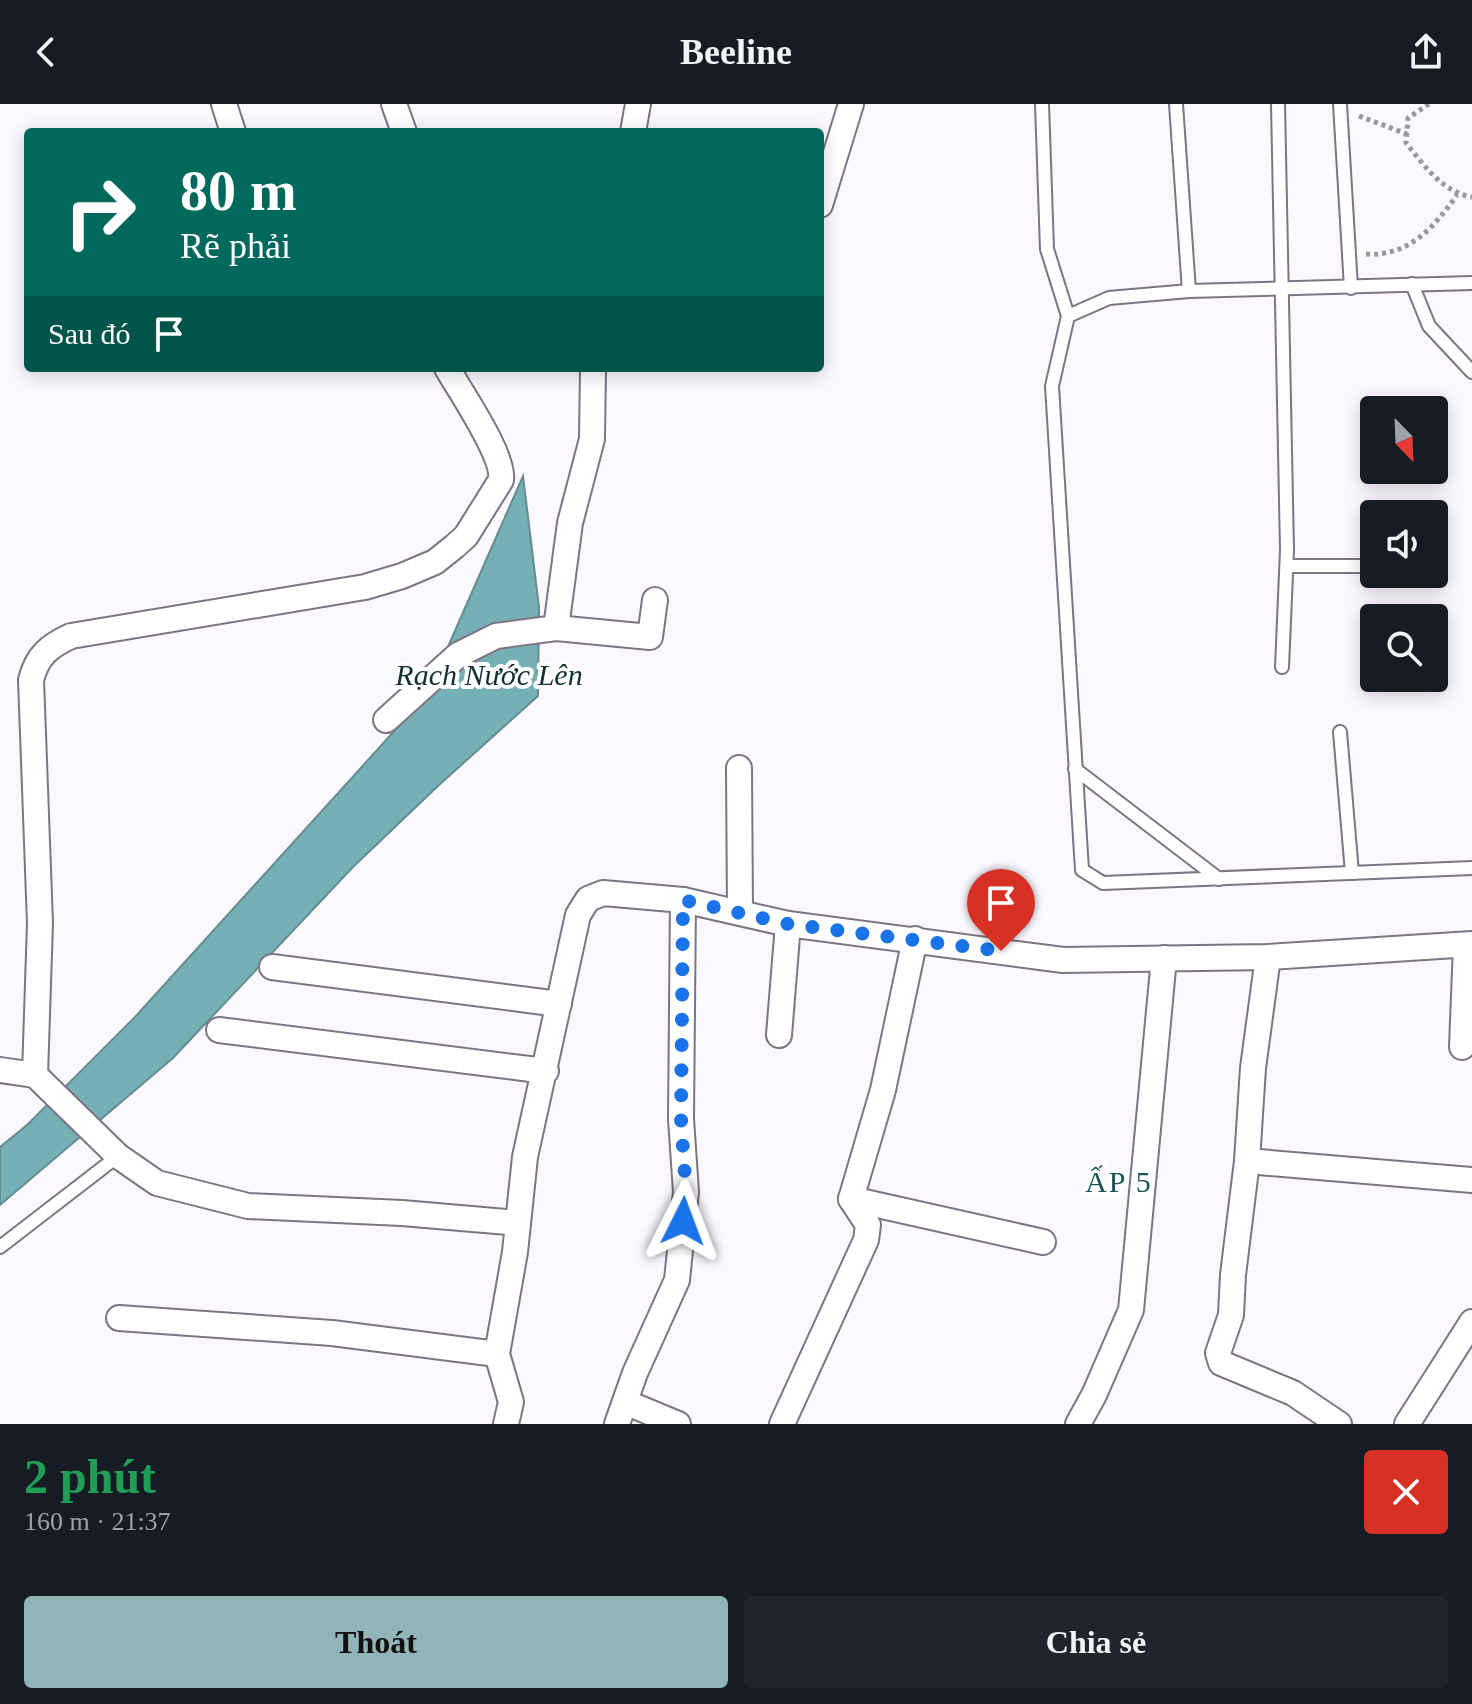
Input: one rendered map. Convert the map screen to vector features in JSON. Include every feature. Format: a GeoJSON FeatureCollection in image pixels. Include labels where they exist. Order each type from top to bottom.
{"type":"FeatureCollection","features":[{"type":"Feature","properties":{"kind":"street"},"geometry":{"type":"LineString","coordinates":[[224,104],[232,128]]}},
{"type":"Feature","properties":{"kind":"street"},"geometry":{"type":"LineString","coordinates":[[394,104],[403,128]]}},
{"type":"Feature","properties":{"kind":"street"},"geometry":{"type":"LineString","coordinates":[[634,128],[638,104]]}},
{"type":"Feature","properties":{"kind":"street"},"geometry":{"type":"LineString","coordinates":[[824,192],[851,104]]}},
{"type":"Feature","properties":{"kind":"street"},"geometry":{"type":"LineString","coordinates":[[43,1082],[31,680],[36,663],[50,646],[71,636],[365,587],[435,562],[466,536],[496,489],[502,473],[494,451],[449,372]]}},
{"type":"Feature","properties":{"kind":"street"},"geometry":{"type":"LineString","coordinates":[[556,628],[570,523],[592,439],[593,372]]}},
{"type":"Feature","properties":{"kind":"street"},"geometry":{"type":"LineString","coordinates":[[386,720],[458,655],[496,636],[556,628],[650,637],[655,600]]}},
{"type":"Feature","properties":{"kind":"street"},"geometry":{"type":"LineString","coordinates":[[739,768],[740,911]]}},
{"type":"Feature","properties":{"kind":"street"},"geometry":{"type":"LineString","coordinates":[[506,1424],[511,1402],[497,1354],[525,1157],[578,915],[588,899],[603,893],[683,900],[788,924],[1063,960],[1268,957],[1469,944],[1462,1047]]}},
{"type":"Feature","properties":{"kind":"street"},"geometry":{"type":"LineString","coordinates":[[678,1424],[621,1413],[677,1280],[686,1192],[681,1119],[683,900]]}},
{"type":"Feature","properties":{"kind":"street"},"geometry":{"type":"LineString","coordinates":[[779,1035],[788,924]]}},
{"type":"Feature","properties":{"kind":"street"},"geometry":{"type":"LineString","coordinates":[[782,1424],[866,1240],[868,1225],[851,1199],[883,1090],[915,939]]}},
{"type":"Feature","properties":{"kind":"street"},"geometry":{"type":"LineString","coordinates":[[1268,957],[1253,1068],[1231,1315],[1218,1353],[1221,1363],[1293,1393],[1339,1424]]}},
{"type":"Feature","properties":{"kind":"street"},"geometry":{"type":"LineString","coordinates":[[1078,1424],[1131,1310],[1164,958]]}},
{"type":"Feature","properties":{"kind":"street"},"geometry":{"type":"LineString","coordinates":[[272,967],[559,1004]]}},
{"type":"Feature","properties":{"kind":"street"},"geometry":{"type":"LineString","coordinates":[[219,1030],[546,1071]]}},
{"type":"Feature","properties":{"kind":"street"},"geometry":{"type":"LineString","coordinates":[[0,1070],[43,1082],[112,1150],[157,1183],[248,1206],[402,1213],[518,1223]]}},
{"type":"Feature","properties":{"kind":"street"},"geometry":{"type":"LineString","coordinates":[[1247,1161],[1472,1180]]}},
{"type":"Feature","properties":{"kind":"street"},"geometry":{"type":"LineString","coordinates":[[851,1199],[1043,1242]]}},
{"type":"Feature","properties":{"kind":"street"},"geometry":{"type":"LineString","coordinates":[[119,1318],[332,1333],[497,1354]]}},
{"type":"Feature","properties":{"kind":"street"},"geometry":{"type":"LineString","coordinates":[[1407,1424],[1472,1322]]}},
{"type":"Feature","properties":{"kind":"lane"},"geometry":{"type":"LineString","coordinates":[[1042,104],[1047,249],[1068,316],[1052,386],[1082,870],[1103,883],[1472,868]]}},
{"type":"Feature","properties":{"kind":"lane"},"geometry":{"type":"LineString","coordinates":[[1176,104],[1189,291]]}},
{"type":"Feature","properties":{"kind":"lane"},"geometry":{"type":"LineString","coordinates":[[1278,104],[1287,566],[1282,667]]}},
{"type":"Feature","properties":{"kind":"lane"},"geometry":{"type":"LineString","coordinates":[[1340,109],[1351,288]]}},
{"type":"Feature","properties":{"kind":"lane"},"geometry":{"type":"LineString","coordinates":[[1068,316],[1109,298],[1189,291],[1472,283]]}},
{"type":"Feature","properties":{"kind":"lane"},"geometry":{"type":"LineString","coordinates":[[1412,284],[1429,326],[1472,372]]}},
{"type":"Feature","properties":{"kind":"lane"},"geometry":{"type":"LineString","coordinates":[[1287,566],[1360,566]]}},
{"type":"Feature","properties":{"kind":"lane"},"geometry":{"type":"LineString","coordinates":[[1340,732],[1352,873]]}},
{"type":"Feature","properties":{"kind":"lane"},"geometry":{"type":"LineString","coordinates":[[1075,769],[1219,879]]}},
{"type":"Feature","properties":{"kind":"lane"},"geometry":{"type":"LineString","coordinates":[[0,1247],[112,1150]]}},
{"type":"Feature","properties":{"kind":"path"},"geometry":{"type":"LineString","coordinates":[[1429,104],[1408,118],[1406,143],[1428,171],[1457,195],[1472,197]]}},
{"type":"Feature","properties":{"kind":"path"},"geometry":{"type":"LineString","coordinates":[[1340,109],[1407,134]]}},
{"type":"Feature","properties":{"kind":"path"},"geometry":{"type":"LineString","coordinates":[[1349,253],[1381,256],[1423,238],[1457,195]]}},
{"type":"Feature","properties":{"kind":"water","name":"Rạch Nước Lên"},"geometry":{"type":"Polygon","coordinates":[[[523,476],[539,607],[538,696],[353,867],[173,1058],[0,1205],[0,1147],[27,1125],[135,1017],[397,728],[443,658],[523,476]]]}},
{"type":"Feature","properties":{"kind":"district","name":"ẤP 5"},"geometry":{"type":"Point","coordinates":[1119,1182]}},
{"type":"Feature","properties":{"kind":"route"},"geometry":{"type":"LineString","coordinates":[[683,1221],[686,1192],[681,1119],[683,900],[788,924],[1001,951]]}}]}
